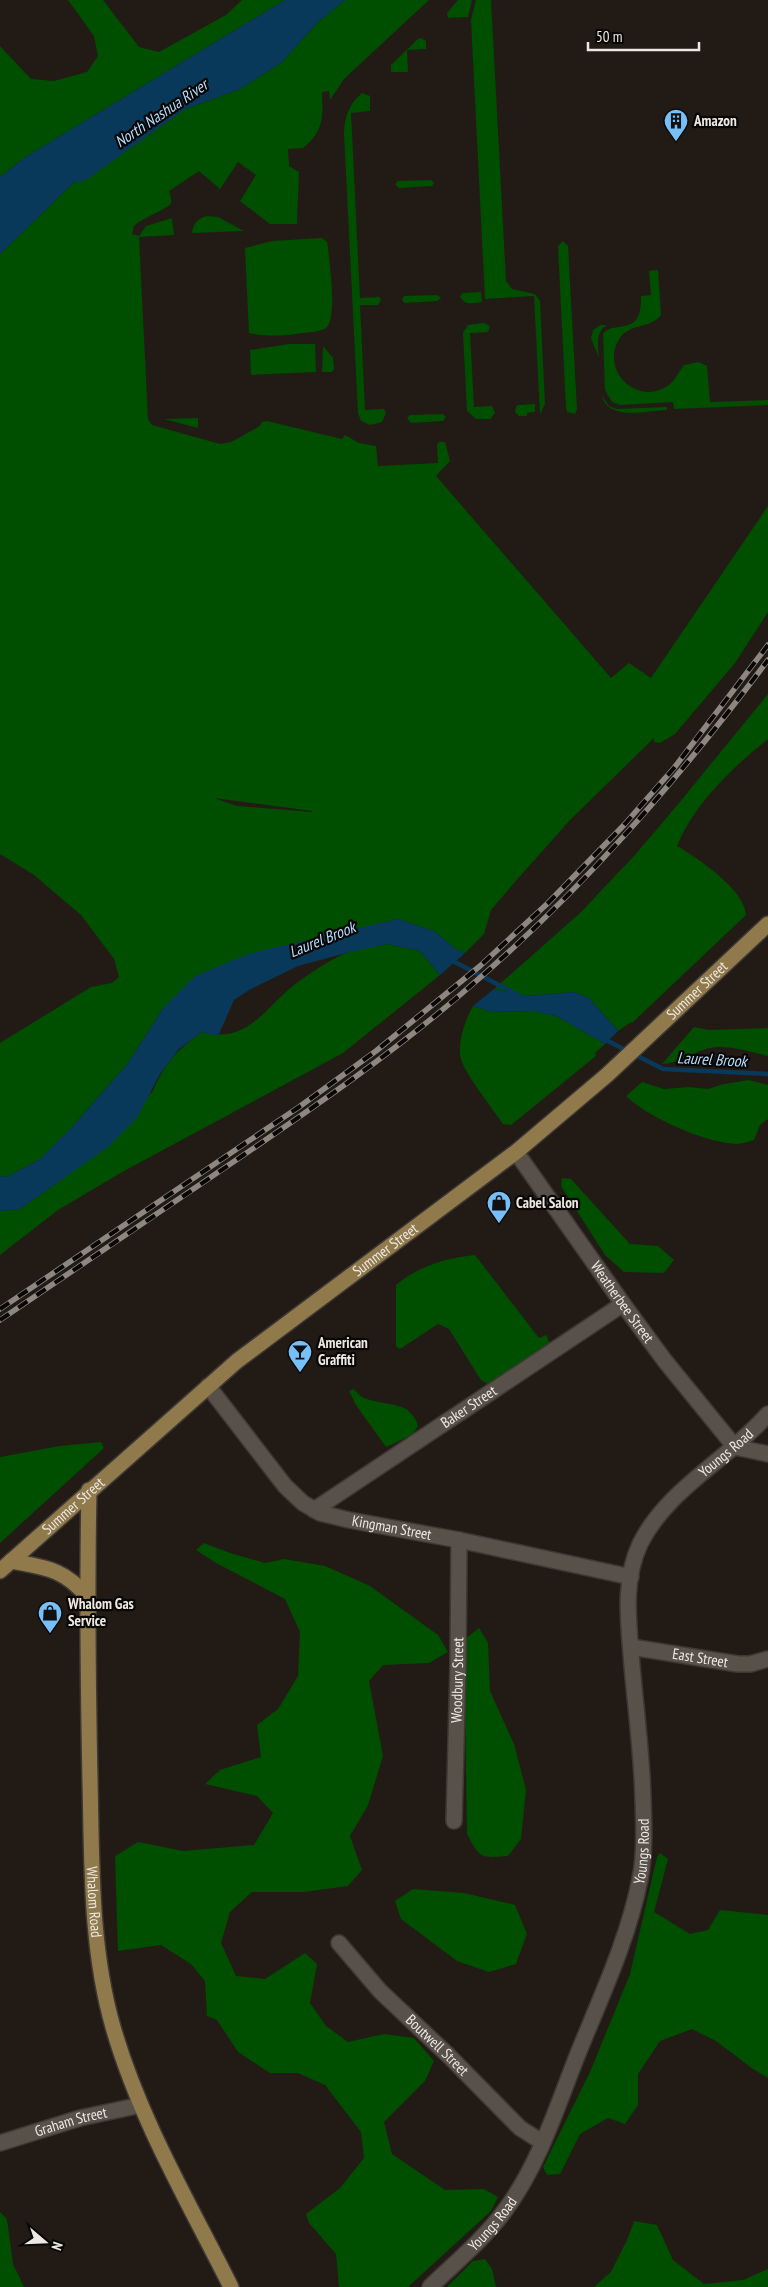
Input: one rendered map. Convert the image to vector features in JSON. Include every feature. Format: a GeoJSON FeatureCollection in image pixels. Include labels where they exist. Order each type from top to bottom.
{"type":"FeatureCollection","features":[{"type":"Feature","properties":{"kind":"main road","name":"Summer Street"},"geometry":{"type":"LineString","coordinates":[[5,1566],[237,1361],[516,1152],[607,1075],[768,924]]}},
{"type":"Feature","properties":{"kind":"main road","name":"Whalom Road"},"geometry":{"type":"LineString","coordinates":[[89,1490],[87,1596],[91,1870],[94,1918],[112,2024],[141,2105],[231,2287]]}},
{"type":"Feature","properties":{"kind":"main road"},"geometry":{"type":"LineString","coordinates":[[5,1566],[53,1569],[72,1580],[87,1596]]}},
{"type":"Feature","properties":{"kind":"street","name":"Weatherbee Street"},"geometry":{"type":"LineString","coordinates":[[516,1152],[665,1361],[735,1447]]}},
{"type":"Feature","properties":{"kind":"street","name":"Baker Street"},"geometry":{"type":"LineString","coordinates":[[314,1510],[623,1304]]}},
{"type":"Feature","properties":{"kind":"street","name":"Kingman Street"},"geometry":{"type":"LineString","coordinates":[[208,1386],[285,1486],[302,1503],[314,1510],[349,1520],[459,1540],[630,1577]]}},
{"type":"Feature","properties":{"kind":"street","name":"Youngs Road"},"geometry":{"type":"LineString","coordinates":[[430,2287],[486,2233],[506,2209],[523,2181],[542,2142],[619,1952],[640,1878],[643,1798],[628,1619],[630,1577],[640,1544],[656,1521],[683,1491],[735,1447],[768,1414]]}},
{"type":"Feature","properties":{"kind":"street"},"geometry":{"type":"LineString","coordinates":[[735,1447],[768,1454]]}},
{"type":"Feature","properties":{"kind":"street","name":"Woodbury Street"},"geometry":{"type":"LineString","coordinates":[[454,1820],[459,1540]]}},
{"type":"Feature","properties":{"kind":"street","name":"East Street"},"geometry":{"type":"LineString","coordinates":[[631,1647],[738,1664],[750,1664],[768,1659]]}},
{"type":"Feature","properties":{"kind":"street","name":"Boutwell Street"},"geometry":{"type":"LineString","coordinates":[[339,1943],[380,1991],[448,2055],[520,2128],[542,2142]]}},
{"type":"Feature","properties":{"kind":"street","name":"Graham Street"},"geometry":{"type":"LineString","coordinates":[[0,2143],[80,2118],[141,2105]]}},
{"type":"Feature","properties":{"kind":"green space"},"geometry":{"type":"Polygon","coordinates":[[[68,0],[103,0],[139,47],[159,52],[226,15],[242,0],[285,0],[27,156],[0,177],[0,46],[31,79],[54,81],[87,72],[98,56],[94,36],[68,0]]]}},
{"type":"Feature","properties":{"kind":"green space"},"geometry":{"type":"Polygon","coordinates":[[[345,0],[429,0],[344,79],[330,100],[329,91],[322,92],[322,116],[319,130],[303,148],[288,149],[289,166],[299,172],[297,224],[270,224],[240,201],[256,175],[238,162],[220,189],[199,171],[169,191],[171,203],[169,205],[134,226],[132,234],[139,236],[146,226],[172,218],[174,235],[139,237],[148,419],[152,425],[220,444],[231,442],[260,426],[262,422],[267,421],[342,439],[345,435],[359,443],[376,446],[378,466],[438,463],[437,445],[439,442],[445,442],[450,461],[436,476],[611,678],[629,663],[651,678],[768,506],[768,612],[735,663],[675,734],[660,743],[654,742],[654,738],[570,820],[491,910],[484,934],[465,953],[457,950],[434,931],[398,919],[352,931],[164,1007],[128,1063],[73,1126],[39,1160],[6,1177],[0,1176],[0,1043],[91,987],[112,983],[119,977],[114,959],[81,915],[34,875],[0,854],[0,254],[105,152],[114,139],[151,113],[186,109],[240,89],[281,63],[318,22],[345,0]],[[214,798],[237,806],[312,811],[214,798]]]}},
{"type":"Feature","properties":{"kind":"green space"},"geometry":{"type":"Polygon","coordinates":[[[458,0],[472,0],[468,17],[448,18],[447,13],[458,0]]]}},
{"type":"Feature","properties":{"kind":"green space"},"geometry":{"type":"Polygon","coordinates":[[[476,0],[491,0],[506,281],[512,289],[535,294],[540,301],[545,404],[540,414],[534,296],[485,299],[471,20],[476,0]]]}},
{"type":"Feature","properties":{"kind":"green space"},"geometry":{"type":"Polygon","coordinates":[[[421,38],[426,41],[426,49],[407,50],[408,72],[391,72],[391,65],[418,39],[421,38]]]}},
{"type":"Feature","properties":{"kind":"green space"},"geometry":{"type":"Polygon","coordinates":[[[362,93],[370,96],[370,111],[351,113],[360,298],[379,297],[381,300],[378,305],[360,305],[365,410],[384,409],[386,413],[382,422],[370,425],[361,421],[358,413],[344,133],[348,111],[362,93]]]}},
{"type":"Feature","properties":{"kind":"green space"},"geometry":{"type":"Polygon","coordinates":[[[431,180],[434,183],[432,186],[399,188],[395,184],[398,181],[431,180]]]}},
{"type":"Feature","properties":{"kind":"green space"},"geometry":{"type":"Polygon","coordinates":[[[206,216],[218,217],[244,231],[192,233],[196,222],[206,216]]]}},
{"type":"Feature","properties":{"kind":"green space"},"geometry":{"type":"Polygon","coordinates":[[[322,238],[327,242],[328,247],[332,290],[332,313],[326,328],[315,332],[283,335],[249,333],[245,248],[272,241],[322,238]]]}},
{"type":"Feature","properties":{"kind":"green space"},"geometry":{"type":"Polygon","coordinates":[[[563,241],[568,246],[577,409],[575,414],[567,412],[566,408],[558,246],[563,241]]]}},
{"type":"Feature","properties":{"kind":"green space"},"geometry":{"type":"Polygon","coordinates":[[[658,270],[661,315],[651,323],[627,331],[617,343],[614,354],[615,364],[625,382],[633,388],[653,392],[664,388],[676,378],[684,365],[699,362],[707,366],[710,402],[768,400],[768,405],[674,409],[673,402],[620,405],[612,402],[605,390],[603,334],[608,330],[633,323],[640,309],[641,296],[651,295],[649,271],[658,270]]]}},
{"type":"Feature","properties":{"kind":"green space"},"geometry":{"type":"Polygon","coordinates":[[[481,292],[482,302],[466,303],[460,296],[463,293],[481,292]]]}},
{"type":"Feature","properties":{"kind":"green space"},"geometry":{"type":"Polygon","coordinates":[[[437,295],[441,298],[437,301],[405,303],[402,300],[404,296],[437,295]]]}},
{"type":"Feature","properties":{"kind":"green space"},"geometry":{"type":"Polygon","coordinates":[[[484,323],[490,326],[488,332],[470,333],[474,407],[492,406],[495,413],[490,419],[476,419],[467,411],[463,333],[468,325],[484,323]]]}},
{"type":"Feature","properties":{"kind":"green space"},"geometry":{"type":"Polygon","coordinates":[[[601,325],[607,325],[599,335],[599,358],[591,338],[593,330],[601,325]]]}},
{"type":"Feature","properties":{"kind":"green space"},"geometry":{"type":"Polygon","coordinates":[[[289,344],[315,344],[316,372],[251,375],[250,350],[289,344]]]}},
{"type":"Feature","properties":{"kind":"green space"},"geometry":{"type":"Polygon","coordinates":[[[323,346],[333,358],[334,369],[332,372],[322,372],[323,346]]]}},
{"type":"Feature","properties":{"kind":"green space"},"geometry":{"type":"Polygon","coordinates":[[[602,396],[609,406],[617,409],[667,407],[667,410],[639,413],[620,412],[612,409],[606,404],[602,396]]]}},
{"type":"Feature","properties":{"kind":"green space"},"geometry":{"type":"Polygon","coordinates":[[[535,404],[535,412],[527,413],[527,416],[519,416],[515,412],[518,405],[535,404]]]}},
{"type":"Feature","properties":{"kind":"green space"},"geometry":{"type":"Polygon","coordinates":[[[443,414],[446,417],[443,421],[411,423],[407,418],[410,415],[443,414]]]}},
{"type":"Feature","properties":{"kind":"green space"},"geometry":{"type":"Polygon","coordinates":[[[198,418],[198,428],[164,419],[198,418]]]}},
{"type":"Feature","properties":{"kind":"green space"},"geometry":{"type":"Polygon","coordinates":[[[768,694],[768,739],[728,774],[704,801],[677,846],[708,867],[729,885],[744,905],[746,915],[632,1023],[618,1031],[589,998],[574,992],[527,996],[494,989],[580,913],[635,855],[768,694]]]}},
{"type":"Feature","properties":{"kind":"green space"},"geometry":{"type":"Polygon","coordinates":[[[387,944],[420,951],[440,975],[343,1053],[124,1171],[58,1210],[0,1255],[0,1211],[20,1209],[72,1172],[153,1091],[167,1065],[193,1038],[202,1032],[228,1034],[239,1031],[258,1019],[298,982],[332,960],[351,951],[387,944]]]}},
{"type":"Feature","properties":{"kind":"green space"},"geometry":{"type":"Polygon","coordinates":[[[473,1006],[492,1012],[533,1011],[556,1016],[605,1044],[595,1053],[596,1056],[511,1125],[503,1124],[472,1080],[460,1055],[463,1030],[473,1006]]]}},
{"type":"Feature","properties":{"kind":"green space"},"geometry":{"type":"Polygon","coordinates":[[[694,1027],[708,1030],[768,1028],[768,1056],[739,1049],[717,1047],[704,1050],[675,1062],[662,1064],[694,1027]]]}},
{"type":"Feature","properties":{"kind":"green space"},"geometry":{"type":"Polygon","coordinates":[[[749,1080],[768,1085],[768,1119],[760,1125],[754,1140],[740,1144],[708,1139],[678,1128],[648,1112],[626,1096],[642,1082],[664,1089],[689,1087],[708,1089],[749,1080]]]}},
{"type":"Feature","properties":{"kind":"green space"},"geometry":{"type":"Polygon","coordinates":[[[562,1178],[571,1179],[630,1244],[658,1246],[674,1260],[664,1273],[624,1272],[605,1255],[561,1186],[562,1178]]]}},
{"type":"Feature","properties":{"kind":"green space"},"geometry":{"type":"Polygon","coordinates":[[[475,1255],[539,1338],[546,1335],[549,1341],[546,1351],[488,1384],[481,1380],[449,1329],[438,1324],[400,1349],[396,1346],[396,1285],[405,1278],[433,1264],[475,1255]]]}},
{"type":"Feature","properties":{"kind":"green space"},"geometry":{"type":"Polygon","coordinates":[[[353,1389],[362,1397],[395,1405],[409,1411],[418,1426],[412,1435],[386,1447],[356,1405],[349,1391],[353,1389]]]}},
{"type":"Feature","properties":{"kind":"green space"},"geometry":{"type":"Polygon","coordinates":[[[101,1442],[104,1448],[0,1543],[0,1457],[60,1446],[101,1442]]]}},
{"type":"Feature","properties":{"kind":"green space"},"geometry":{"type":"Polygon","coordinates":[[[204,1543],[265,1563],[284,1559],[325,1566],[370,1586],[438,1635],[448,1652],[429,1663],[383,1665],[369,1681],[383,1756],[368,1805],[350,1836],[362,1870],[348,1886],[304,1892],[252,1892],[230,1912],[221,1943],[236,1976],[265,1979],[305,1953],[317,1964],[310,2003],[326,2026],[348,2042],[384,2034],[414,2038],[434,2061],[425,2081],[384,2122],[392,2154],[445,2190],[484,2189],[498,2197],[491,2211],[408,2287],[339,2287],[336,2254],[309,2223],[306,2214],[340,2188],[364,2158],[361,2132],[325,2085],[298,2073],[270,2073],[238,2052],[217,2020],[207,2016],[205,1981],[191,1964],[161,1945],[118,1951],[115,1856],[138,1842],[183,1851],[254,1845],[273,1813],[257,1796],[205,1784],[220,1770],[261,1757],[257,1725],[278,1709],[298,1676],[300,1632],[285,1599],[216,1563],[196,1550],[204,1543]]]}},
{"type":"Feature","properties":{"kind":"green space"},"geometry":{"type":"Polygon","coordinates":[[[479,1628],[488,1643],[490,1691],[514,1744],[526,1790],[521,1839],[508,1856],[487,1857],[482,1855],[475,1848],[467,1834],[464,1640],[479,1628]]]}},
{"type":"Feature","properties":{"kind":"green space"},"geometry":{"type":"Polygon","coordinates":[[[660,1853],[668,1859],[654,1912],[690,1934],[708,1930],[720,1910],[768,1915],[768,2078],[716,2041],[692,2029],[660,2041],[638,2074],[638,2105],[625,2124],[608,2118],[580,2134],[560,2174],[547,2175],[543,2167],[590,2072],[630,1974],[657,1857],[660,1853]]]}},
{"type":"Feature","properties":{"kind":"green space"},"geometry":{"type":"Polygon","coordinates":[[[413,1889],[464,1893],[515,1905],[527,1934],[516,1964],[489,1972],[457,1961],[401,1919],[395,1901],[413,1889]]]}},
{"type":"Feature","properties":{"kind":"green space"},"geometry":{"type":"Polygon","coordinates":[[[0,2212],[7,2219],[13,2264],[24,2287],[0,2287],[0,2212]]]}},
{"type":"Feature","properties":{"kind":"green space"},"geometry":{"type":"Polygon","coordinates":[[[634,2221],[657,2225],[673,2260],[704,2284],[743,2280],[768,2269],[768,2287],[594,2287],[611,2272],[628,2238],[634,2221]]]}},
{"type":"Feature","properties":{"kind":"green space"},"geometry":{"type":"Polygon","coordinates":[[[485,2259],[492,2269],[496,2287],[447,2287],[473,2261],[485,2259]]]}},
{"type":"Feature","properties":{"kind":"water"},"geometry":{"type":"Polygon","coordinates":[[[285,0],[345,0],[318,22],[281,63],[240,89],[186,109],[151,113],[114,139],[105,152],[0,254],[0,177],[27,156],[285,0]]]}},
{"type":"Feature","properties":{"kind":"water"},"geometry":{"type":"Polygon","coordinates":[[[398,919],[434,931],[457,950],[465,953],[440,975],[420,951],[387,944],[298,966],[249,990],[234,1000],[218,1036],[202,1032],[179,1049],[160,1074],[137,1118],[108,1147],[20,1209],[0,1211],[0,1176],[6,1177],[39,1160],[73,1126],[128,1063],[164,1007],[195,976],[248,954],[398,919]]]}},
{"type":"Feature","properties":{"kind":"water"},"geometry":{"type":"Polygon","coordinates":[[[494,989],[527,996],[574,992],[589,998],[618,1031],[605,1044],[556,1016],[533,1011],[492,1012],[473,1006],[494,989]]]}},
{"type":"Feature","properties":{"kind":"waterway","name":"North Nashua River"},"geometry":{"type":"LineString","coordinates":[[79,169],[187,92]]}},
{"type":"Feature","properties":{"kind":"waterway","name":"Laurel Brook"},"geometry":{"type":"LineString","coordinates":[[451,960],[520,996]]}},
{"type":"Feature","properties":{"kind":"waterway","name":"Laurel Brook"},"geometry":{"type":"LineString","coordinates":[[604,1039],[663,1069],[768,1074]]}},
{"type":"Feature","properties":{"kind":"railway"},"geometry":{"type":"LineString","coordinates":[[0,1309],[299,1107],[376,1051],[480,966],[548,903],[624,825],[674,768],[768,645]]}},
{"type":"Feature","properties":{"kind":"railway"},"geometry":{"type":"LineString","coordinates":[[0,1320],[326,1098],[407,1038],[460,995],[545,918],[585,878],[661,794],[768,660]]}},
{"type":"Feature","properties":{"kind":"place","name":"Amazon"},"geometry":{"type":"Point","coordinates":[676,142]}},
{"type":"Feature","properties":{"kind":"place","name":"Cabel Salon"},"geometry":{"type":"Point","coordinates":[499,1224]}},
{"type":"Feature","properties":{"kind":"place","name":"American Graffiti"},"geometry":{"type":"Point","coordinates":[300,1373]}},
{"type":"Feature","properties":{"kind":"place","name":"Whalom Gas Service"},"geometry":{"type":"Point","coordinates":[50,1634]}}]}
